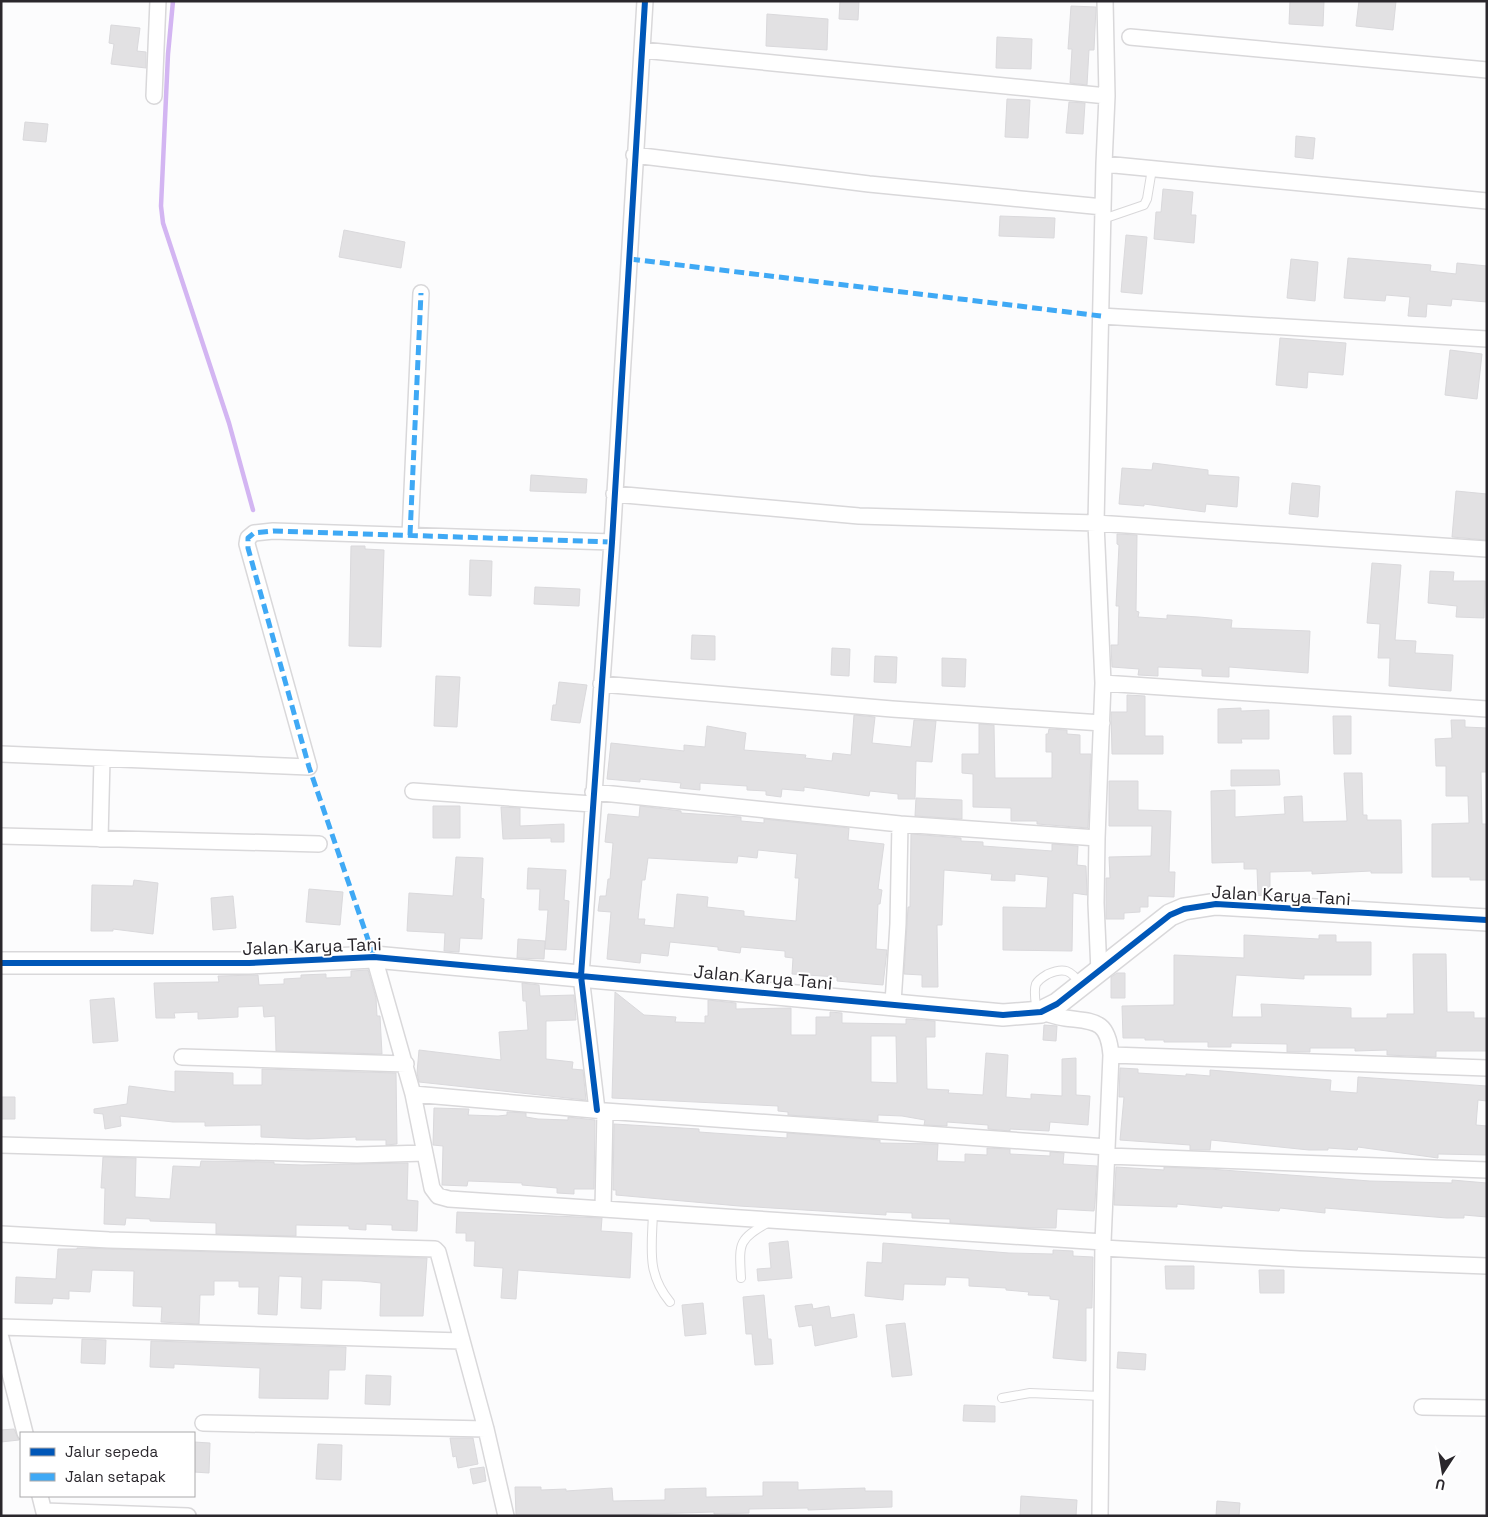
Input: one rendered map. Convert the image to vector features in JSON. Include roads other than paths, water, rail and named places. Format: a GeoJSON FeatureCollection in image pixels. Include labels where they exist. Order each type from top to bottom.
{"type":"FeatureCollection","features":[{"type":"Feature","properties":{"kind":"street"},"geometry":{"type":"LineString","coordinates":[[154,96],[158,1]]}},
{"type":"Feature","properties":{"kind":"street"},"geometry":{"type":"LineString","coordinates":[[603,1209],[601,1111],[581,976],[630,268],[634,155],[645,1]]}},
{"type":"Feature","properties":{"kind":"street"},"geometry":{"type":"LineString","coordinates":[[1099,972],[1096,903],[1103,683],[1096,523],[1104,164],[1108,96],[1105,1]]}},
{"type":"Feature","properties":{"kind":"street"},"geometry":{"type":"LineString","coordinates":[[1130,37],[1487,70]]}},
{"type":"Feature","properties":{"kind":"street"},"geometry":{"type":"LineString","coordinates":[[642,50],[1108,96]]}},
{"type":"Feature","properties":{"kind":"street"},"geometry":{"type":"LineString","coordinates":[[634,155],[1103,213]]}},
{"type":"Feature","properties":{"kind":"street"},"geometry":{"type":"LineString","coordinates":[[1104,164],[1487,201]]}},
{"type":"Feature","properties":{"kind":"street"},"geometry":{"type":"LineString","coordinates":[[410,535],[421,293]]}},
{"type":"Feature","properties":{"kind":"street"},"geometry":{"type":"LineString","coordinates":[[1101,316],[1487,339]]}},
{"type":"Feature","properties":{"kind":"street"},"geometry":{"type":"LineString","coordinates":[[614,494],[859,516],[1096,523],[1487,549]]}},
{"type":"Feature","properties":{"kind":"street"},"geometry":{"type":"LineString","coordinates":[[1,754],[309,767],[247,544],[248,538],[254,533],[273,531],[612,542]]}},
{"type":"Feature","properties":{"kind":"street"},"geometry":{"type":"LineString","coordinates":[[1103,683],[1487,709]]}},
{"type":"Feature","properties":{"kind":"street"},"geometry":{"type":"LineString","coordinates":[[601,684],[892,709],[1102,723]]}},
{"type":"Feature","properties":{"kind":"street"},"geometry":{"type":"LineString","coordinates":[[100,839],[102,759]]}},
{"type":"Feature","properties":{"kind":"street"},"geometry":{"type":"LineString","coordinates":[[413,791],[593,798],[900,824],[1097,838]]}},
{"type":"Feature","properties":{"kind":"street"},"geometry":{"type":"LineString","coordinates":[[893,1003],[898,924],[900,824]]}},
{"type":"Feature","properties":{"kind":"street"},"geometry":{"type":"LineString","coordinates":[[1,836],[319,844]]}},
{"type":"Feature","properties":{"kind":"street","name":"Jalan Karya Tani"},"geometry":{"type":"LineString","coordinates":[[1,964],[249,963],[374,957],[893,1003],[1003,1015],[1039,1012],[1057,1004],[1170,915],[1202,905],[1216,904],[1292,910],[1487,920]]}},
{"type":"Feature","properties":{"kind":"street"},"geometry":{"type":"LineString","coordinates":[[374,957],[406,1064],[432,1188],[442,1198],[772,1220],[1300,1260],[1487,1266]]}},
{"type":"Feature","properties":{"kind":"street"},"geometry":{"type":"LineString","coordinates":[[1039,1012],[1097,1023],[1106,1032],[1111,1055],[1103,1245],[1100,1516]]}},
{"type":"Feature","properties":{"kind":"street"},"geometry":{"type":"LineString","coordinates":[[1111,1055],[1487,1068]]}},
{"type":"Feature","properties":{"kind":"street"},"geometry":{"type":"LineString","coordinates":[[182,1057],[406,1064]]}},
{"type":"Feature","properties":{"kind":"street"},"geometry":{"type":"LineString","coordinates":[[413,1094],[1107,1152],[1487,1170]]}},
{"type":"Feature","properties":{"kind":"street"},"geometry":{"type":"LineString","coordinates":[[1,1145],[290,1154],[425,1153]]}},
{"type":"Feature","properties":{"kind":"street"},"geometry":{"type":"LineString","coordinates":[[1,1234],[128,1240],[430,1248],[438,1252],[460,1341],[486,1429],[506,1516]]}},
{"type":"Feature","properties":{"kind":"street"},"geometry":{"type":"LineString","coordinates":[[1,1327],[80,1327],[460,1341]]}},
{"type":"Feature","properties":{"kind":"street"},"geometry":{"type":"LineString","coordinates":[[1,1338],[25,1432]]}},
{"type":"Feature","properties":{"kind":"street"},"geometry":{"type":"LineString","coordinates":[[1422,1407],[1487,1408]]}},
{"type":"Feature","properties":{"kind":"street"},"geometry":{"type":"LineString","coordinates":[[204,1423],[486,1429]]}},
{"type":"Feature","properties":{"kind":"street"},"geometry":{"type":"LineString","coordinates":[[40,1497],[45,1513],[188,1516]]}},
{"type":"Feature","properties":{"kind":"lane"},"geometry":{"type":"LineString","coordinates":[[1103,213],[1144,205],[1147,199],[1152,169]]}},
{"type":"Feature","properties":{"kind":"lane"},"geometry":{"type":"LineString","coordinates":[[1039,1012],[1034,992],[1041,978],[1057,970],[1066,969],[1073,973],[1082,986]]}},
{"type":"Feature","properties":{"kind":"lane"},"geometry":{"type":"LineString","coordinates":[[654,1212],[653,1274],[659,1288],[670,1302]]}},
{"type":"Feature","properties":{"kind":"lane"},"geometry":{"type":"LineString","coordinates":[[741,1278],[741,1246],[746,1235],[772,1220]]}},
{"type":"Feature","properties":{"kind":"lane"},"geometry":{"type":"LineString","coordinates":[[1002,1398],[1030,1393],[1101,1396]]}},
{"type":"Feature","properties":{"kind":"waterway"},"geometry":{"type":"LineString","coordinates":[[173,1],[168,54],[161,206],[163,223],[229,423],[253,510]]}}]}
